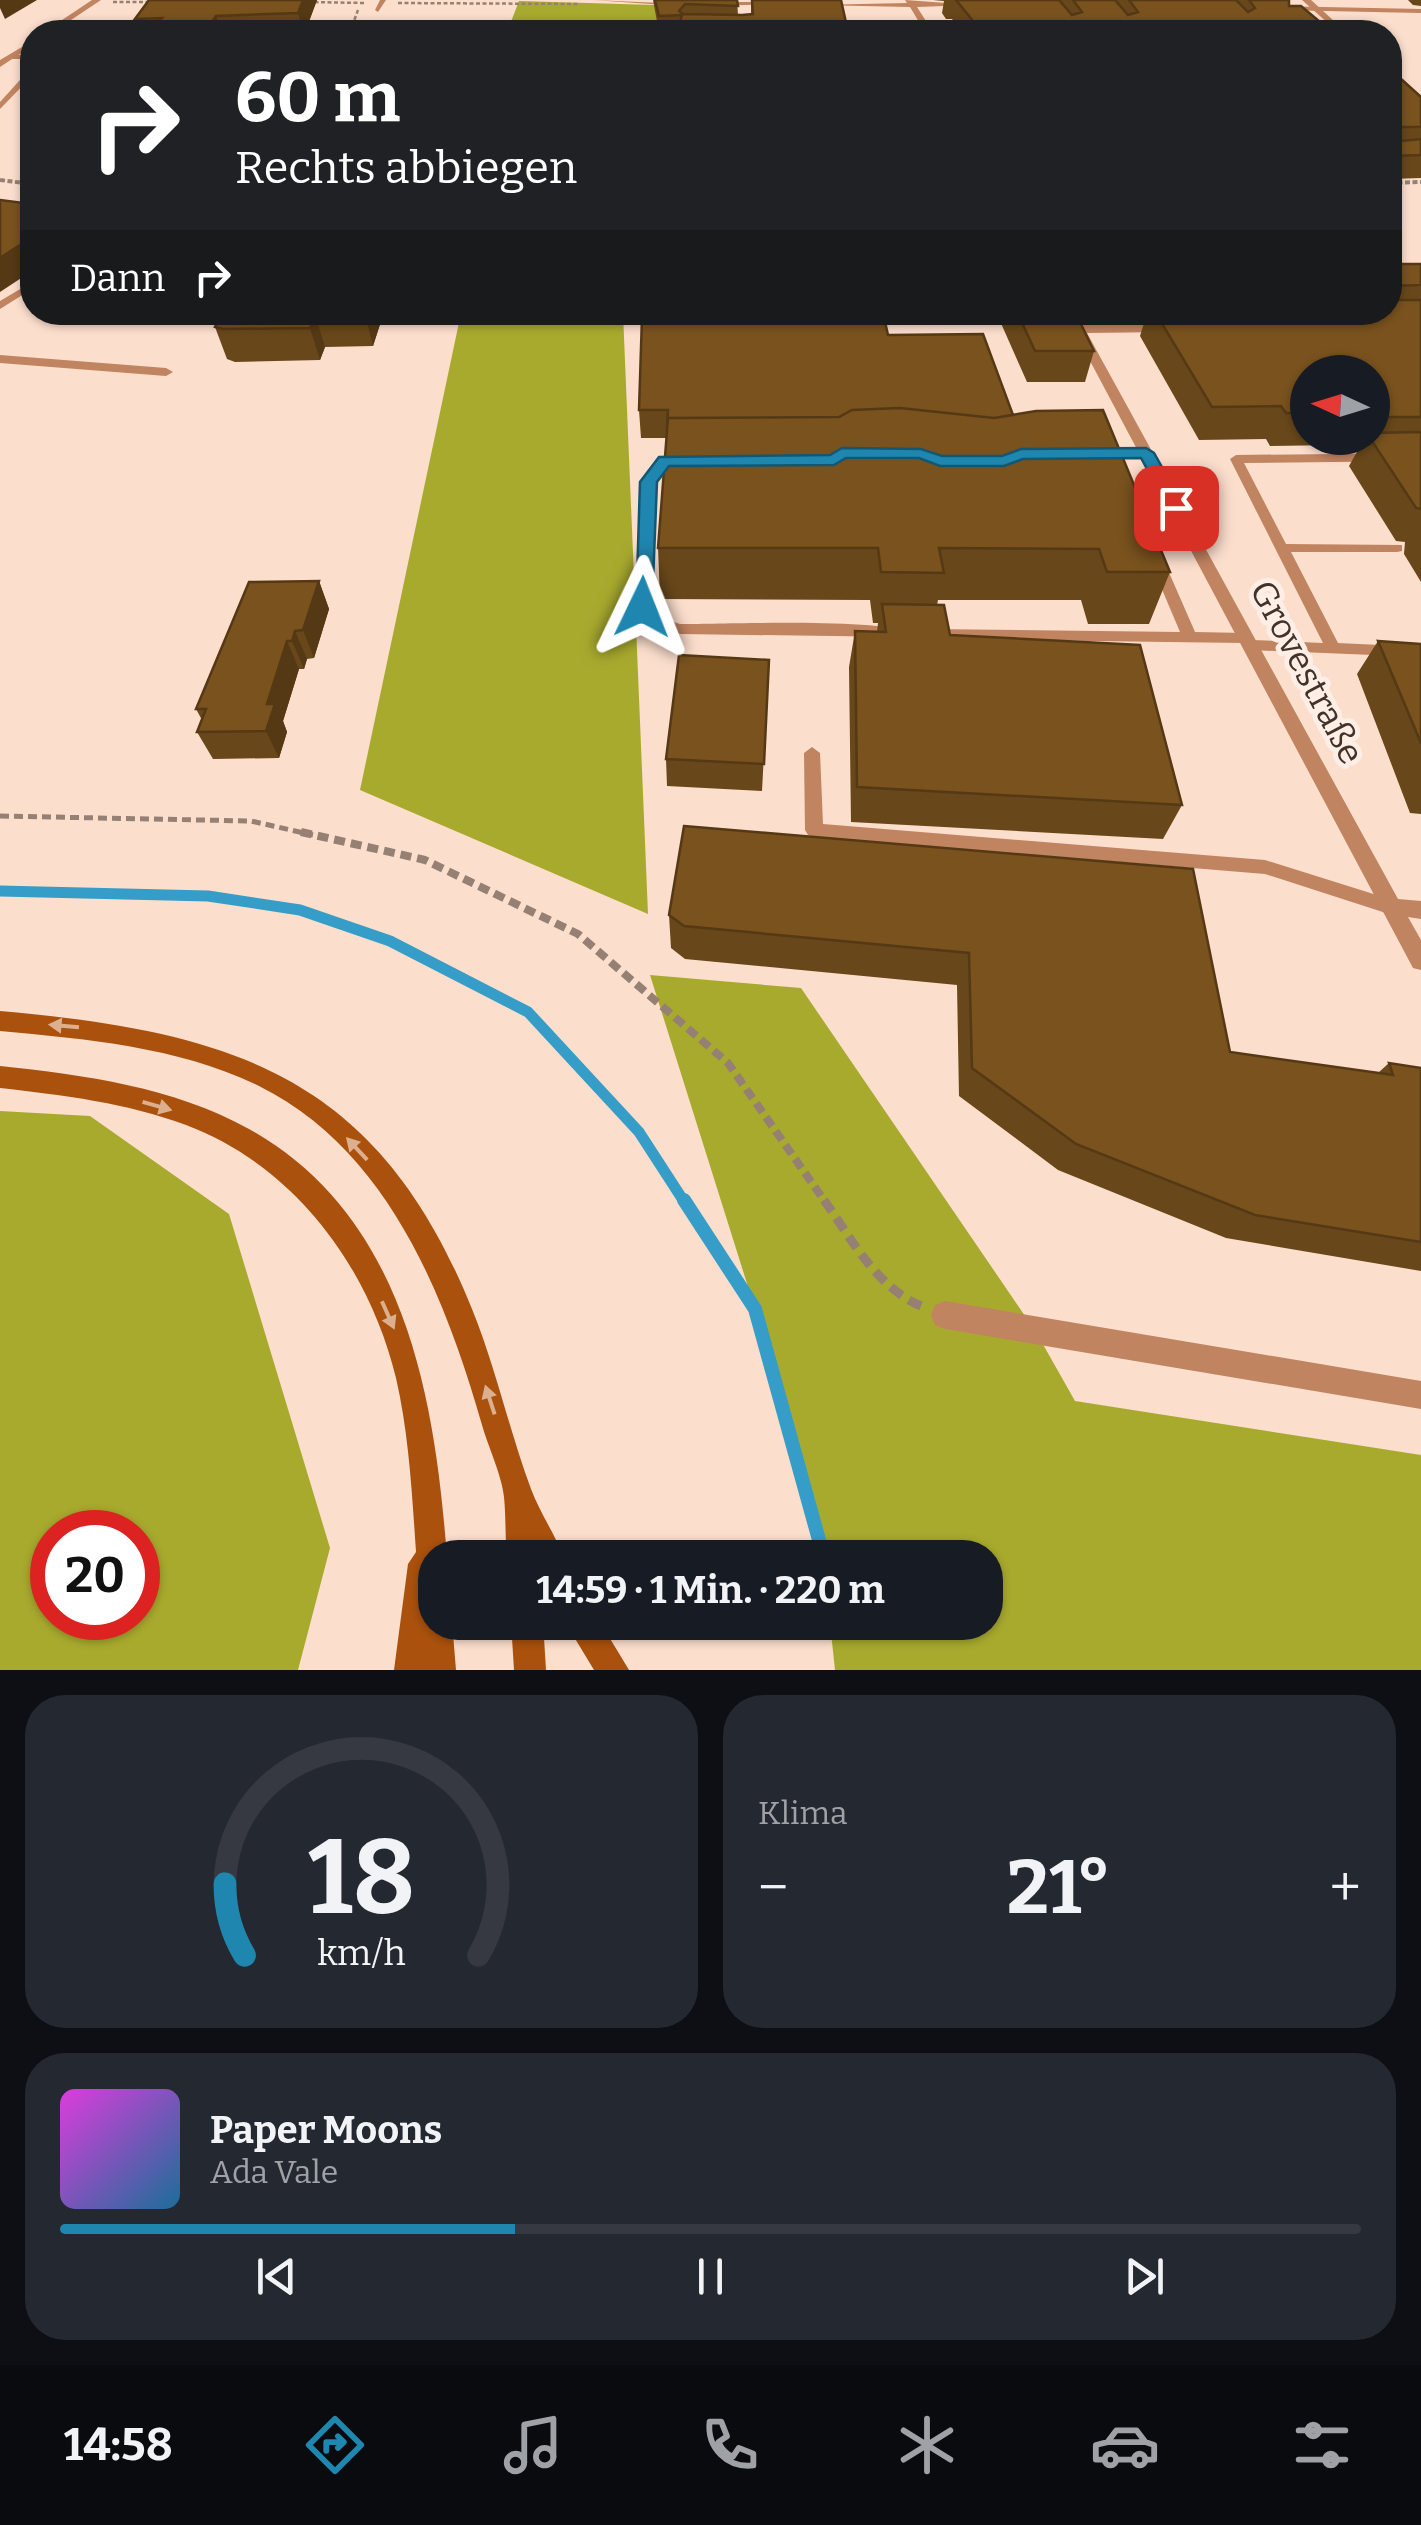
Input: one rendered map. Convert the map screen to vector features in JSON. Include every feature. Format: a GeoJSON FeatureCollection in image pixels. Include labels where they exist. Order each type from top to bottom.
{"type":"FeatureCollection","features":[{"type":"Feature","properties":{"kind":"main road"},"geometry":{"type":"LineString","coordinates":[[0,1021],[90,1029],[234,1063],[291,1093],[333,1124],[378,1172],[418,1224],[458,1307],[518,1493],[540,1540]]}},
{"type":"Feature","properties":{"kind":"main road"},"geometry":{"type":"LineString","coordinates":[[0,1077],[62,1083],[192,1116],[242,1138],[294,1175],[360,1254],[395,1331],[418,1416],[430,1540]]}},
{"type":"Feature","properties":{"kind":"main road"},"geometry":{"type":"LineString","coordinates":[[518,1493],[521,1540]]}},
{"type":"Feature","properties":{"kind":"main road"},"geometry":{"type":"LineString","coordinates":[[410,1670],[428,1522]]}},
{"type":"Feature","properties":{"kind":"main road"},"geometry":{"type":"LineString","coordinates":[[438,1640],[440,1670]]}},
{"type":"Feature","properties":{"kind":"main road"},"geometry":{"type":"LineString","coordinates":[[528,1640],[530,1670]]}},
{"type":"Feature","properties":{"kind":"main road"},"geometry":{"type":"LineString","coordinates":[[593,1640],[614,1670]]}},
{"type":"Feature","properties":{"kind":"street"},"geometry":{"type":"LineString","coordinates":[[66,20],[97,0]]}},
{"type":"Feature","properties":{"kind":"street"},"geometry":{"type":"LineString","coordinates":[[1306,0],[1328,20]]}},
{"type":"Feature","properties":{"kind":"street"},"geometry":{"type":"LineString","coordinates":[[600,1],[690,4]]}},
{"type":"Feature","properties":{"kind":"street"},"geometry":{"type":"LineString","coordinates":[[708,4],[786,4]]}},
{"type":"Feature","properties":{"kind":"street"},"geometry":{"type":"LineString","coordinates":[[744,4],[744,18]]}},
{"type":"Feature","properties":{"kind":"street"},"geometry":{"type":"LineString","coordinates":[[804,4],[980,5]]}},
{"type":"Feature","properties":{"kind":"street"},"geometry":{"type":"LineString","coordinates":[[1274,8],[1421,12]]}},
{"type":"Feature","properties":{"kind":"street"},"geometry":{"type":"LineString","coordinates":[[0,64],[20,50]]}},
{"type":"Feature","properties":{"kind":"street","name":"Grovestraße"},"geometry":{"type":"LineString","coordinates":[[1077,325],[1421,961]]}},
{"type":"Feature","properties":{"kind":"street"},"geometry":{"type":"LineString","coordinates":[[1079,329],[1190,327]]}},
{"type":"Feature","properties":{"kind":"street"},"geometry":{"type":"LineString","coordinates":[[0,359],[166,372]]}},
{"type":"Feature","properties":{"kind":"street"},"geometry":{"type":"LineString","coordinates":[[1392,907],[1421,910]]}},
{"type":"Feature","properties":{"kind":"street"},"geometry":{"type":"LineString","coordinates":[[946,1315],[1421,1395]]}},
{"type":"Feature","properties":{"kind":"lane"},"geometry":{"type":"LineString","coordinates":[[10,57],[20,57]]}},
{"type":"Feature","properties":{"kind":"lane"},"geometry":{"type":"LineString","coordinates":[[0,106],[20,85]]}},
{"type":"Feature","properties":{"kind":"lane"},"geometry":{"type":"LineString","coordinates":[[1075,452],[1146,453]]}},
{"type":"Feature","properties":{"kind":"lane"},"geometry":{"type":"LineString","coordinates":[[1112,452],[1119,469]]}},
{"type":"Feature","properties":{"kind":"lane"},"geometry":{"type":"LineString","coordinates":[[1333,648],[1236,459],[1421,458]]}},
{"type":"Feature","properties":{"kind":"lane"},"geometry":{"type":"LineString","coordinates":[[708,460],[664,461],[648,482],[642,607],[654,621],[680,629],[857,628],[907,634],[1190,638],[1421,652]]}},
{"type":"Feature","properties":{"kind":"lane"},"geometry":{"type":"LineString","coordinates":[[1281,548],[1397,548]]}},
{"type":"Feature","properties":{"kind":"lane"},"geometry":{"type":"LineString","coordinates":[[1154,554],[1190,638]]}},
{"type":"Feature","properties":{"kind":"lane"},"geometry":{"type":"LineString","coordinates":[[812,753],[814,830],[1265,866],[1392,907]]}},
{"type":"Feature","properties":{"kind":"path"},"geometry":{"type":"LineString","coordinates":[[305,2],[600,1]]}},
{"type":"Feature","properties":{"kind":"path"},"geometry":{"type":"LineString","coordinates":[[85,8],[112,2],[156,2]]}},
{"type":"Feature","properties":{"kind":"path"},"geometry":{"type":"LineString","coordinates":[[0,816],[251,821],[425,860],[578,934],[728,1063],[874,1272],[909,1301],[946,1315]]}},
{"type":"Feature","properties":{"kind":"shaded area"},"geometry":{"type":"Polygon","coordinates":[[[519,1],[655,5],[658,20],[512,20],[519,1]]]}},
{"type":"Feature","properties":{"kind":"shaded area"},"geometry":{"type":"Polygon","coordinates":[[[458,325],[623,325],[648,914],[360,790],[458,325]]]}},
{"type":"Feature","properties":{"kind":"shaded area"},"geometry":{"type":"Polygon","coordinates":[[[650,975],[801,988],[1036,1332],[1075,1401],[1421,1455],[1421,1670],[835,1670],[832,1640],[1003,1640],[1003,1540],[819,1540],[755,1309],[650,975]]]}},
{"type":"Feature","properties":{"kind":"shaded area"},"geometry":{"type":"Polygon","coordinates":[[[0,1111],[90,1116],[229,1214],[330,1548],[298,1670],[0,1670],[0,1111]]]}},
{"type":"Feature","properties":{"kind":"building"},"geometry":{"type":"Polygon","coordinates":[[[149,0],[303,0],[298,13],[216,16],[213,20],[135,19],[149,0]]]}},
{"type":"Feature","properties":{"kind":"building"},"geometry":{"type":"Polygon","coordinates":[[[655,0],[737,0],[738,6],[685,4],[679,11],[742,15],[753,14],[752,0],[841,0],[845,20],[681,20],[682,15],[659,16],[655,0]]]}},
{"type":"Feature","properties":{"kind":"building"},"geometry":{"type":"Polygon","coordinates":[[[956,0],[1059,0],[1072,15],[1082,12],[1073,0],[1115,0],[1128,15],[1138,12],[1129,0],[1236,0],[1248,12],[1255,8],[1249,0],[1289,0],[1289,6],[1301,6],[1318,20],[972,20],[956,0]]]}},
{"type":"Feature","properties":{"kind":"building"},"geometry":{"type":"Polygon","coordinates":[[[1402,80],[1421,97],[1421,127],[1402,127],[1402,80]]]}},
{"type":"Feature","properties":{"kind":"building"},"geometry":{"type":"Polygon","coordinates":[[[1421,139],[1421,155],[1402,156],[1402,141],[1421,139]]]}},
{"type":"Feature","properties":{"kind":"building"},"geometry":{"type":"Polygon","coordinates":[[[0,200],[20,202],[20,245],[0,258],[0,200]]]}},
{"type":"Feature","properties":{"kind":"building"},"geometry":{"type":"Polygon","coordinates":[[[1402,264],[1421,264],[1421,285],[1402,286],[1402,264]]]}},
{"type":"Feature","properties":{"kind":"building"},"geometry":{"type":"Polygon","coordinates":[[[1402,300],[1421,300],[1421,417],[1390,417],[1390,355],[1290,355],[1290,413],[1281,406],[1212,407],[1163,325],[1402,325],[1402,300]]]}},
{"type":"Feature","properties":{"kind":"building"},"geometry":{"type":"Polygon","coordinates":[[[216,325],[311,325],[310,328],[216,325]]]}},
{"type":"Feature","properties":{"kind":"building"},"geometry":{"type":"Polygon","coordinates":[[[642,325],[886,325],[888,335],[983,334],[1013,415],[994,418],[900,408],[852,410],[839,417],[668,418],[667,427],[668,410],[639,410],[642,325]]]}},
{"type":"Feature","properties":{"kind":"building"},"geometry":{"type":"Polygon","coordinates":[[[1023,325],[1081,325],[1094,351],[1035,351],[1023,325]]]}},
{"type":"Feature","properties":{"kind":"building"},"geometry":{"type":"Polygon","coordinates":[[[900,408],[994,418],[1036,411],[1103,410],[1170,572],[1107,572],[1099,549],[939,548],[944,573],[881,572],[878,548],[658,548],[668,418],[839,417],[852,410],[900,408]]]}},
{"type":"Feature","properties":{"kind":"building"},"geometry":{"type":"Polygon","coordinates":[[[1421,432],[1421,509],[1416,508],[1381,455],[1390,455],[1390,433],[1421,432]]]}},
{"type":"Feature","properties":{"kind":"building"},"geometry":{"type":"Polygon","coordinates":[[[319,581],[303,630],[295,631],[292,641],[287,641],[267,704],[275,704],[266,731],[197,732],[206,709],[196,709],[249,582],[319,581]]]}},
{"type":"Feature","properties":{"kind":"building"},"geometry":{"type":"Polygon","coordinates":[[[882,604],[944,605],[950,635],[1140,645],[1182,805],[857,787],[855,631],[886,632],[882,604]]]}},
{"type":"Feature","properties":{"kind":"building"},"geometry":{"type":"Polygon","coordinates":[[[1378,641],[1421,644],[1421,743],[1378,641]]]}},
{"type":"Feature","properties":{"kind":"building"},"geometry":{"type":"Polygon","coordinates":[[[679,655],[769,660],[764,764],[666,759],[679,655]]]}},
{"type":"Feature","properties":{"kind":"building"},"geometry":{"type":"Polygon","coordinates":[[[684,826],[1193,869],[1230,1052],[1393,1075],[1389,1063],[1421,1068],[1421,1242],[1255,1215],[1076,1144],[972,1068],[969,953],[684,926],[669,915],[684,826]]]}},
{"type":"Feature","properties":{"kind":"waterway"},"geometry":{"type":"LineString","coordinates":[[0,891],[208,896],[300,910],[390,941],[528,1012],[639,1132],[685,1203]]}},
{"type":"Feature","properties":{"kind":"waterway"},"geometry":{"type":"LineString","coordinates":[[684,1200],[755,1309],[819,1540]]}},
{"type":"Feature","properties":{"kind":"route"},"geometry":{"type":"LineString","coordinates":[[642,607],[648,482],[664,461],[834,460],[842,453],[921,454],[940,461],[1004,461],[1021,454],[1146,453],[1176,508]]}}]}
